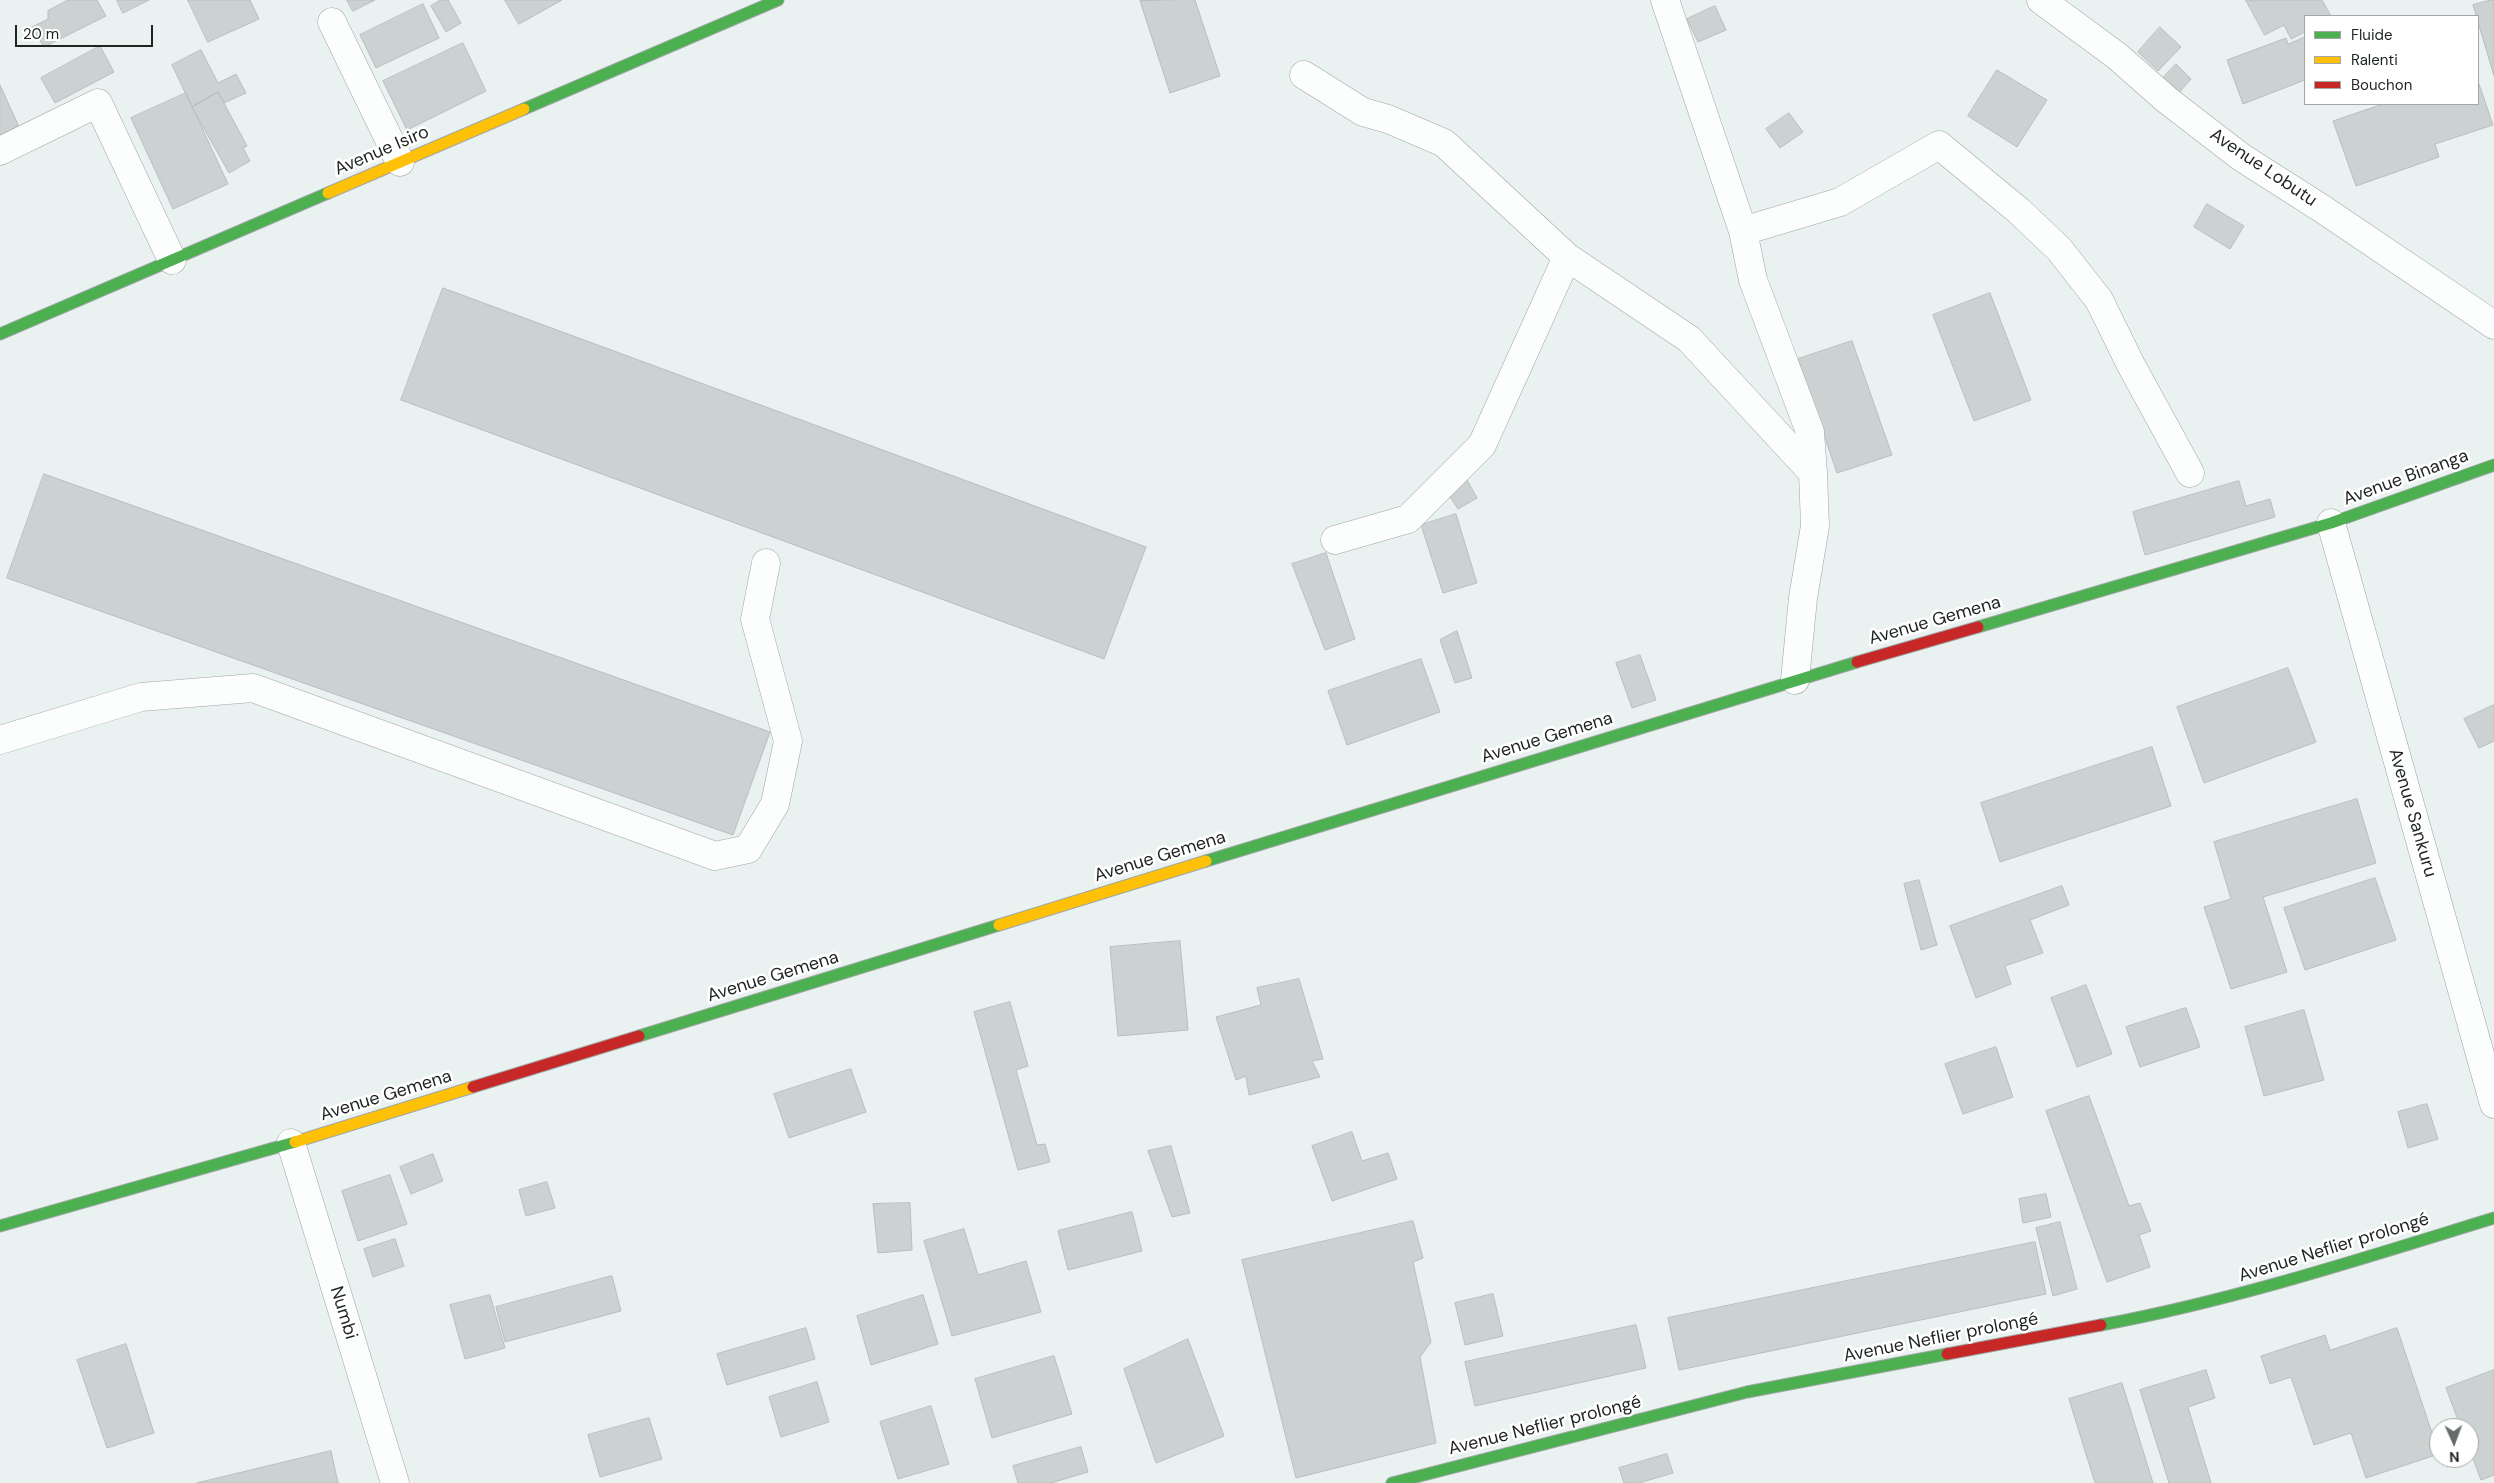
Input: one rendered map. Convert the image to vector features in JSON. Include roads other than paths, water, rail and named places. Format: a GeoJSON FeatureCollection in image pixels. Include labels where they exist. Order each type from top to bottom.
{"type":"FeatureCollection","features":[{"type":"Feature","properties":{"kind":"street","name":"Avenue Isiro"},"geometry":{"type":"LineString","coordinates":[[0,334],[778,0]]}},
{"type":"Feature","properties":{"kind":"street"},"geometry":{"type":"LineString","coordinates":[[1665,0],[1743,231],[1754,280],[1810,432],[1814,474],[1815,526],[1803,598],[1795,680]]}},
{"type":"Feature","properties":{"kind":"street","name":"Avenue Lobutu"},"geometry":{"type":"LineString","coordinates":[[2041,0],[2117,56],[2167,100],[2241,157],[2324,210],[2494,325]]}},
{"type":"Feature","properties":{"kind":"street"},"geometry":{"type":"LineString","coordinates":[[332,22],[400,162]]}},
{"type":"Feature","properties":{"kind":"street"},"geometry":{"type":"LineString","coordinates":[[1304,75],[1363,112],[1388,119],[1444,143],[1567,257],[1690,338],[1814,474]]}},
{"type":"Feature","properties":{"kind":"street"},"geometry":{"type":"LineString","coordinates":[[0,151],[98,102],[172,260]]}},
{"type":"Feature","properties":{"kind":"street"},"geometry":{"type":"LineString","coordinates":[[1743,231],[1840,202],[1938,145],[2019,211],[2059,250],[2098,300],[2190,473]]}},
{"type":"Feature","properties":{"kind":"street"},"geometry":{"type":"LineString","coordinates":[[1335,540],[1408,519],[1482,445],[1567,257]]}},
{"type":"Feature","properties":{"kind":"street","name":"Avenue Binanga"},"geometry":{"type":"LineString","coordinates":[[2331,523],[2494,465]]}},
{"type":"Feature","properties":{"kind":"street","name":"Avenue Gemena"},"geometry":{"type":"LineString","coordinates":[[0,1226],[290,1143],[1795,680],[2331,523]]}},
{"type":"Feature","properties":{"kind":"street","name":"Avenue Sankuru"},"geometry":{"type":"LineString","coordinates":[[2331,523],[2494,1104]]}},
{"type":"Feature","properties":{"kind":"street"},"geometry":{"type":"LineString","coordinates":[[0,740],[141,697],[253,688],[715,856],[748,849],[775,804],[788,742],[755,619],[766,563]]}},
{"type":"Feature","properties":{"kind":"street","name":"Numbi"},"geometry":{"type":"LineString","coordinates":[[290,1143],[395,1483]]}},
{"type":"Feature","properties":{"kind":"street","name":"Avenue Neflier prolongé"},"geometry":{"type":"LineString","coordinates":[[1392,1483],[1747,1392],[2161,1314],[2286,1282],[2494,1218]]}}]}
